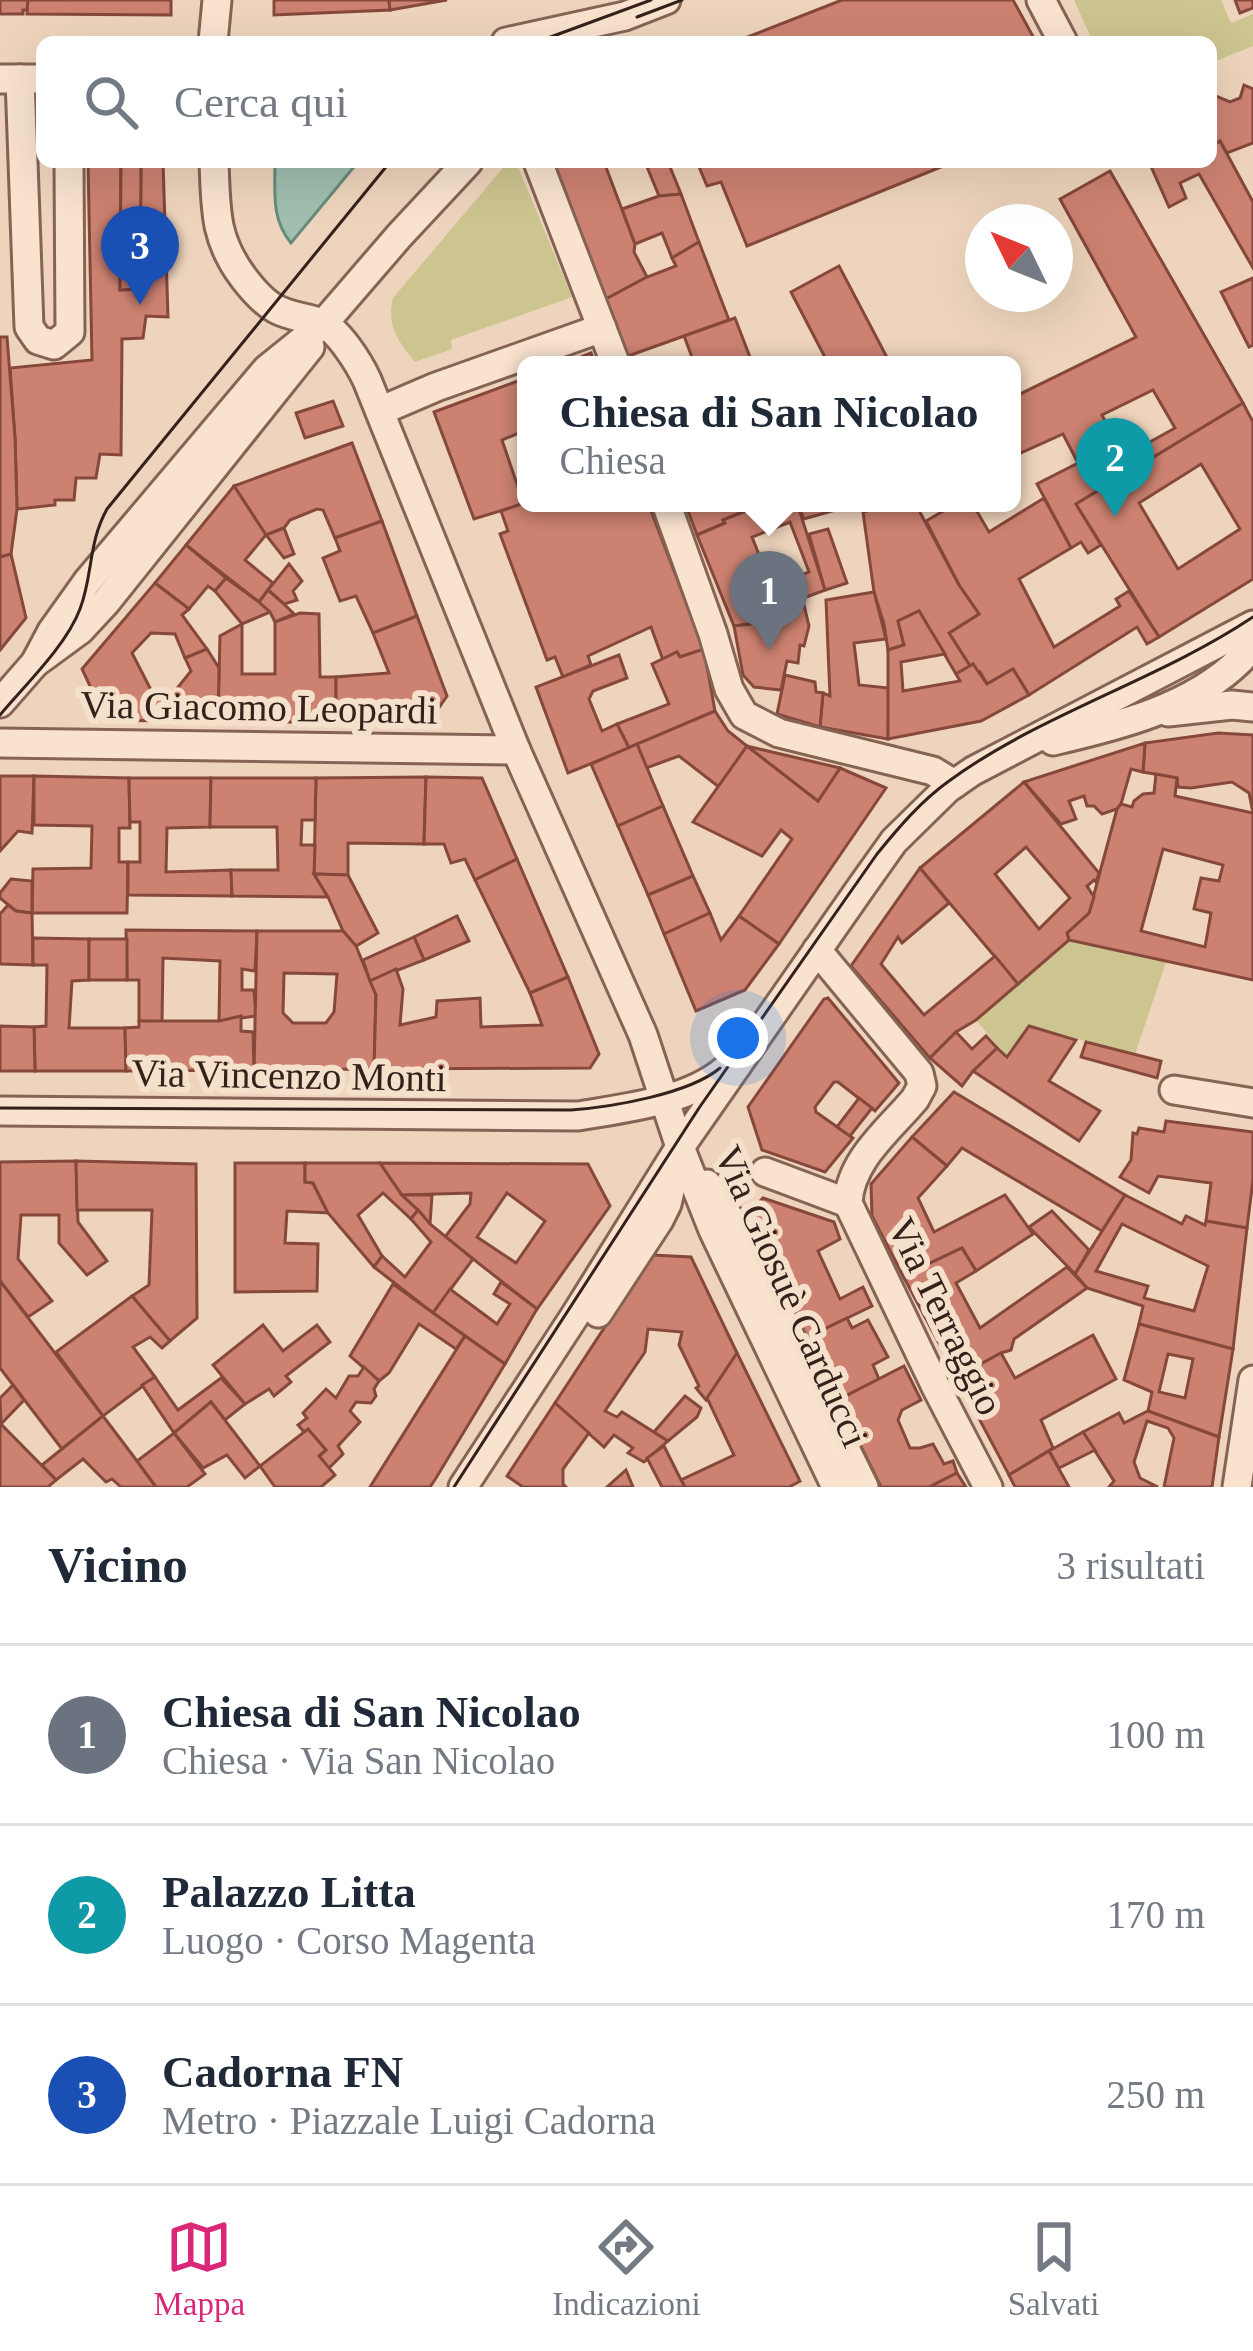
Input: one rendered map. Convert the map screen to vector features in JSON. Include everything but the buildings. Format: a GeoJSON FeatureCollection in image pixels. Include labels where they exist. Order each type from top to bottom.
{"type":"FeatureCollection","features":[{"type":"Feature","properties":{"kind":"street"},"geometry":{"type":"LineString","coordinates":[[214,36],[217,0]]}},
{"type":"Feature","properties":{"kind":"street"},"geometry":{"type":"LineString","coordinates":[[590,36],[666,0]]}},
{"type":"Feature","properties":{"kind":"street"},"geometry":{"type":"LineString","coordinates":[[1041,0],[1060,36]]}},
{"type":"Feature","properties":{"kind":"street"},"geometry":{"type":"LineString","coordinates":[[533,36],[625,16]]}},
{"type":"Feature","properties":{"kind":"street"},"geometry":{"type":"LineString","coordinates":[[21,79],[28,327],[38,340],[54,345],[70,332],[70,168]]}},
{"type":"Feature","properties":{"kind":"street"},"geometry":{"type":"LineString","coordinates":[[214,168],[217,212],[227,256],[272,307],[324,323],[357,359],[516,749],[643,1035],[680,1147],[668,1204],[659,1220],[530,1416],[508,1418]]}},
{"type":"Feature","properties":{"kind":"street"},"geometry":{"type":"LineString","coordinates":[[399,236],[425,201],[440,168]]}},
{"type":"Feature","properties":{"kind":"street"},"geometry":{"type":"LineString","coordinates":[[0,704],[35,663],[106,602],[295,368],[324,323],[462,168]]}},
{"type":"Feature","properties":{"kind":"street"},"geometry":{"type":"LineString","coordinates":[[540,168],[613,356]]}},
{"type":"Feature","properties":{"kind":"street"},"geometry":{"type":"LineString","coordinates":[[27,252],[71,303]]}},
{"type":"Feature","properties":{"kind":"street"},"geometry":{"type":"LineString","coordinates":[[523,356],[602,328]]}},
{"type":"Feature","properties":{"kind":"street"},"geometry":{"type":"LineString","coordinates":[[380,411],[517,358]]}},
{"type":"Feature","properties":{"kind":"street"},"geometry":{"type":"LineString","coordinates":[[669,512],[729,689],[744,715],[779,734],[933,771],[954,784]]}},
{"type":"Feature","properties":{"kind":"street"},"geometry":{"type":"LineString","coordinates":[[1152,714],[1233,668],[1250,634]]}},
{"type":"Feature","properties":{"kind":"street"},"geometry":{"type":"LineString","coordinates":[[463,1487],[680,1147],[894,841],[954,784],[1011,750],[1250,634]]}},
{"type":"Feature","properties":{"kind":"street"},"geometry":{"type":"LineString","coordinates":[[1011,750],[1152,714],[1253,707]]}},
{"type":"Feature","properties":{"kind":"street","name":"Via Giacomo Leopardi"},"geometry":{"type":"LineString","coordinates":[[0,743],[516,749]]}},
{"type":"Feature","properties":{"kind":"street","name":"Via Terraggio"},"geometry":{"type":"LineString","coordinates":[[817,950],[919,1073],[922,1086],[915,1100],[856,1168],[848,1203],[988,1487]]}},
{"type":"Feature","properties":{"kind":"street","name":"Via Vincenzo Monti"},"geometry":{"type":"LineString","coordinates":[[0,1111],[578,1116],[700,1087],[751,1045]]}},
{"type":"Feature","properties":{"kind":"street"},"geometry":{"type":"LineString","coordinates":[[1174,1090],[1253,1103]]}},
{"type":"Feature","properties":{"kind":"street","name":"Via Giosuè Carducci"},"geometry":{"type":"LineString","coordinates":[[680,1147],[713,1230],[836,1487]]}},
{"type":"Feature","properties":{"kind":"street","name":"Via Giosuè Carducci"},"geometry":{"type":"LineString","coordinates":[[680,1147],[740,1234],[864,1487]]}},
{"type":"Feature","properties":{"kind":"street"},"geometry":{"type":"LineString","coordinates":[[765,1172],[848,1203]]}},
{"type":"Feature","properties":{"kind":"street"},"geometry":{"type":"LineString","coordinates":[[1237,1487],[1253,1380]]}},
{"type":"Feature","properties":{"kind":"shaded area"},"geometry":{"type":"Polygon","coordinates":[[[1074,0],[1221,0],[1231,23],[1253,14],[1253,46],[1217,61],[1217,36],[1090,36],[1074,0]]]}},
{"type":"Feature","properties":{"kind":"shaded area"},"geometry":{"type":"Polygon","coordinates":[[[275,168],[353,168],[291,243],[277,215],[275,168]]]}},
{"type":"Feature","properties":{"kind":"shaded area"},"geometry":{"type":"Polygon","coordinates":[[[503,168],[518,168],[572,297],[451,340],[452,349],[415,362],[395,332],[393,298],[503,168]]]}},
{"type":"Feature","properties":{"kind":"shaded area"},"geometry":{"type":"Polygon","coordinates":[[[1069,940],[1166,962],[1135,1054],[1029,1026],[1007,1057],[976,1020],[1069,940]]]}},
{"type":"Feature","properties":{"kind":"tram line"},"geometry":{"type":"LineString","coordinates":[[553,36],[651,0]]}},
{"type":"Feature","properties":{"kind":"tram line"},"geometry":{"type":"LineString","coordinates":[[637,17],[682,0]]}},
{"type":"Feature","properties":{"kind":"tram line"},"geometry":{"type":"LineString","coordinates":[[0,715],[74,623],[107,509],[385,168]]}},
{"type":"Feature","properties":{"kind":"tram line"},"geometry":{"type":"LineString","coordinates":[[454,1487],[699,1108],[902,824],[939,789],[984,757],[1179,660],[1253,617]]}},
{"type":"Feature","properties":{"kind":"tram line"},"geometry":{"type":"LineString","coordinates":[[0,1108],[571,1110],[670,1092],[720,1068]]}},
{"type":"Feature","properties":{"kind":"place","name":"Cadorna FN"},"geometry":{"type":"Point","coordinates":[140,305]}},
{"type":"Feature","properties":{"kind":"place","name":"Palazzo Litta"},"geometry":{"type":"Point","coordinates":[1115,517]}},
{"type":"Feature","properties":{"kind":"place","name":"Chiesa di San Nicolao"},"geometry":{"type":"Point","coordinates":[769,650]}}]}
